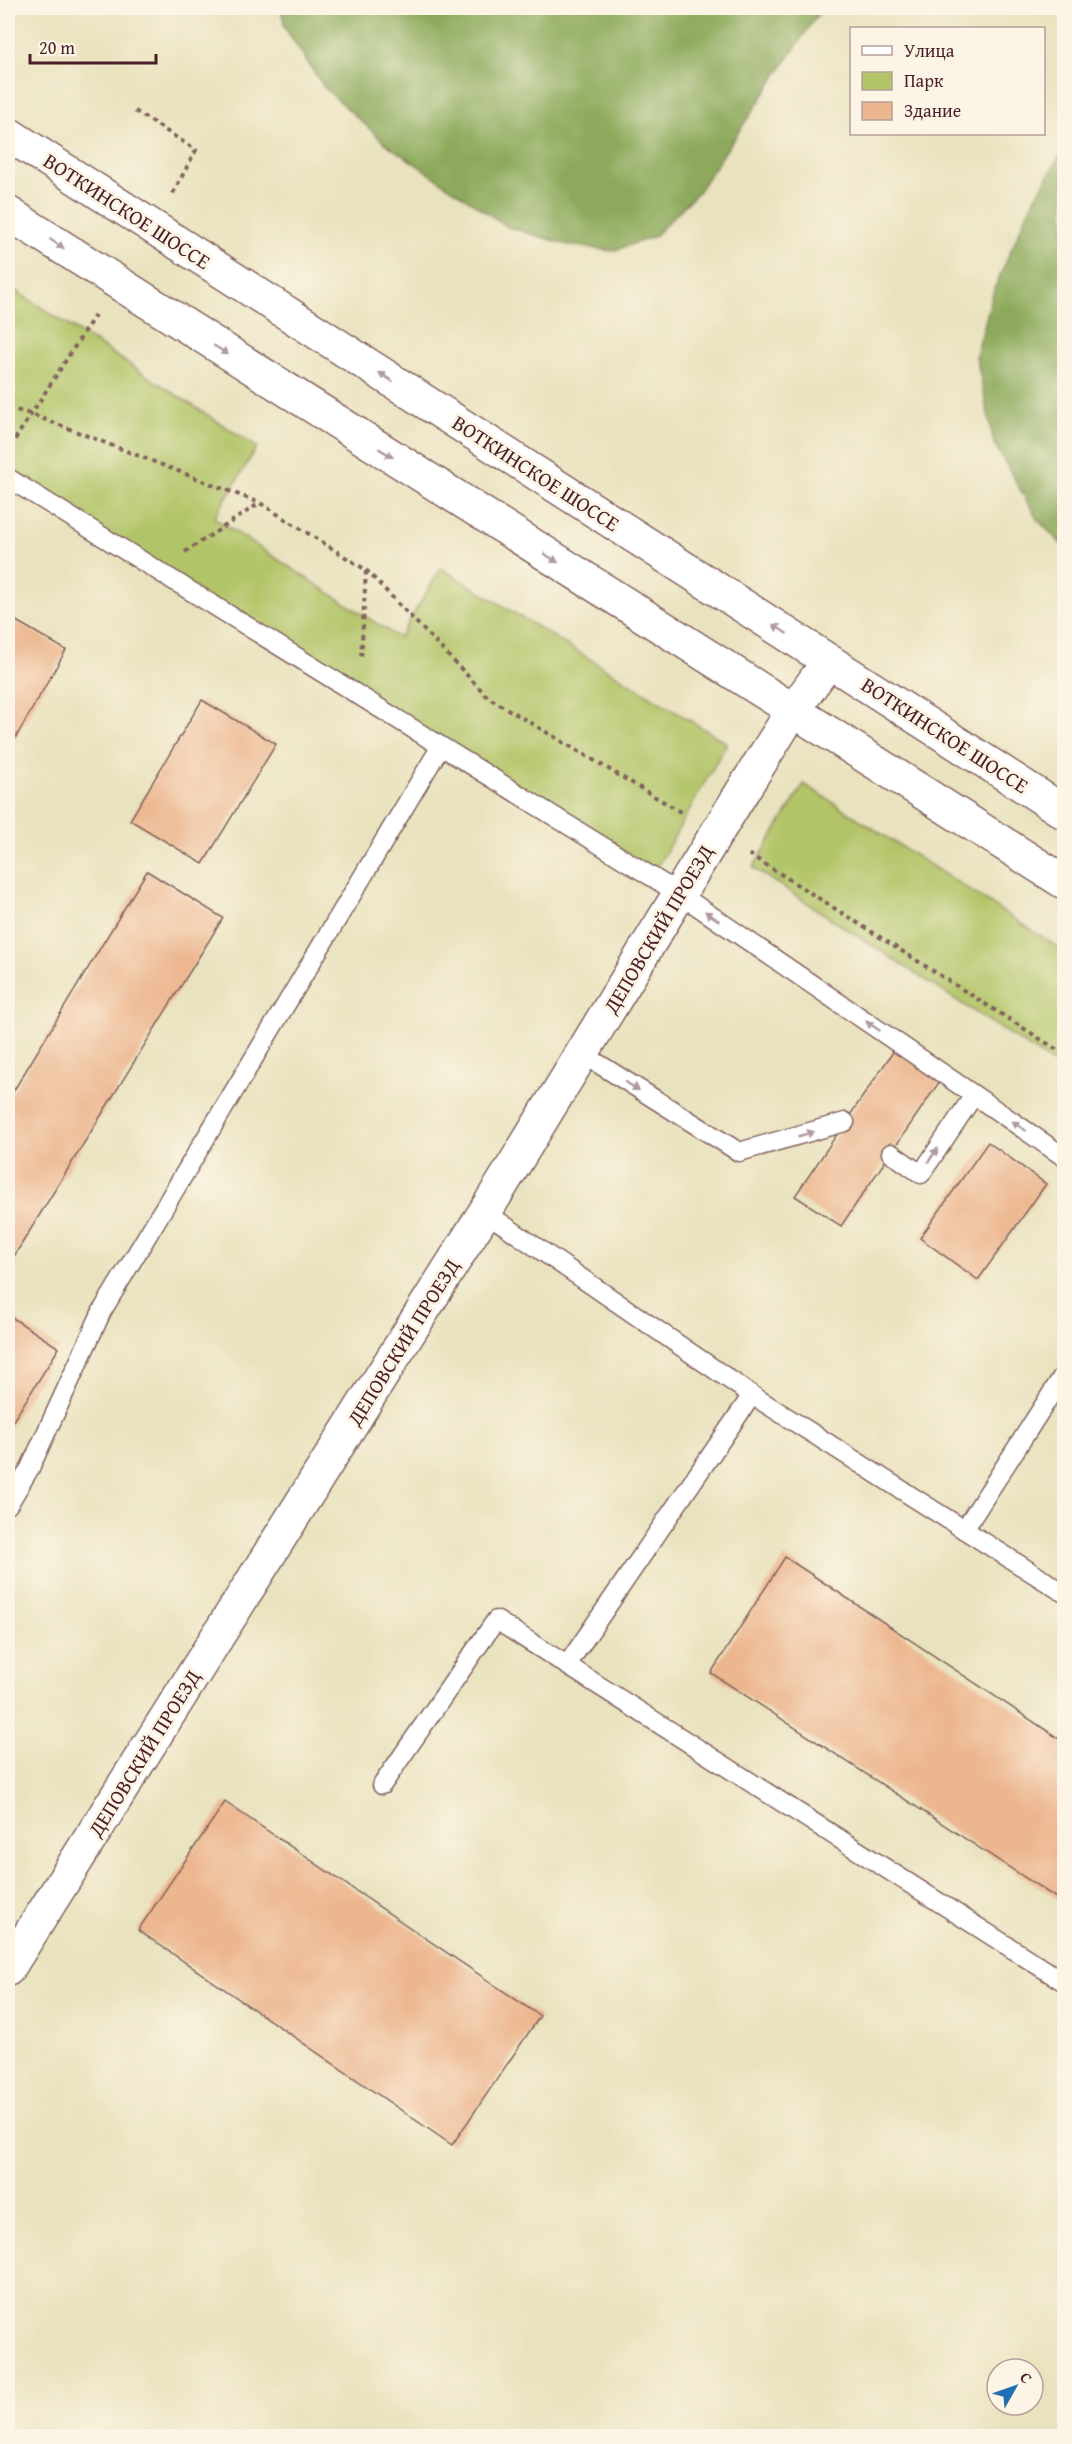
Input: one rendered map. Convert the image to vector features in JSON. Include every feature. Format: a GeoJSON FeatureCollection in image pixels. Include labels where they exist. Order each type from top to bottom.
{"type":"FeatureCollection","features":[{"type":"Feature","properties":{"kind":"main road","name":"ВОТКИНСКОЕ ШОССЕ"},"geometry":{"type":"LineString","coordinates":[[8,134],[1065,812]]}},
{"type":"Feature","properties":{"kind":"main road"},"geometry":{"type":"LineString","coordinates":[[8,213],[792,712],[1065,882]]}},
{"type":"Feature","properties":{"kind":"main road","name":"ДЕПОВСКИЙ ПРОЕЗД"},"geometry":{"type":"LineString","coordinates":[[11,1957],[485,1212],[583,1054],[678,893],[792,712],[829,661]]}},
{"type":"Feature","properties":{"kind":"lane"},"geometry":{"type":"LineString","coordinates":[[8,478],[678,893],[1065,1157]]}},
{"type":"Feature","properties":{"kind":"lane"},"geometry":{"type":"LineString","coordinates":[[8,1505],[30,1468],[102,1311],[441,746]]}},
{"type":"Feature","properties":{"kind":"lane"},"geometry":{"type":"LineString","coordinates":[[583,1054],[739,1152],[845,1122]]}},
{"type":"Feature","properties":{"kind":"lane"},"geometry":{"type":"LineString","coordinates":[[891,1153],[921,1174],[974,1095]]}},
{"type":"Feature","properties":{"kind":"lane"},"geometry":{"type":"LineString","coordinates":[[485,1212],[752,1395],[1065,1593]]}},
{"type":"Feature","properties":{"kind":"lane"},"geometry":{"type":"LineString","coordinates":[[964,1530],[1065,1374]]}},
{"type":"Feature","properties":{"kind":"lane"},"geometry":{"type":"LineString","coordinates":[[567,1665],[752,1395]]}},
{"type":"Feature","properties":{"kind":"lane"},"geometry":{"type":"LineString","coordinates":[[382,1785],[496,1620],[1065,1982]]}},
{"type":"Feature","properties":{"kind":"path"},"geometry":{"type":"LineString","coordinates":[[8,408],[31,414],[260,503],[366,570],[360,696]]}},
{"type":"Feature","properties":{"kind":"path"},"geometry":{"type":"LineString","coordinates":[[157,571],[260,503]]}},
{"type":"Feature","properties":{"kind":"green space"},"geometry":{"type":"Polygon","coordinates":[[[281,8],[822,8],[698,192],[653,237],[612,251],[568,245],[508,227],[386,144],[324,87],[285,28],[281,8]]]}},
{"type":"Feature","properties":{"kind":"green space"},"geometry":{"type":"Polygon","coordinates":[[[1064,149],[1064,547],[1037,519],[994,443],[976,356],[994,289],[1030,207],[1064,149]]]}},
{"type":"Feature","properties":{"kind":"green space"},"geometry":{"type":"Polygon","coordinates":[[[8,286],[257,447],[214,518],[399,638],[441,568],[727,743],[655,871],[8,475],[8,286]]]}},
{"type":"Feature","properties":{"kind":"green space"},"geometry":{"type":"Polygon","coordinates":[[[804,784],[1064,951],[1064,1070],[753,868],[804,784]]]}},
{"type":"Feature","properties":{"kind":"building"},"geometry":{"type":"Polygon","coordinates":[[[8,616],[66,650],[8,751],[8,616]]]}},
{"type":"Feature","properties":{"kind":"building"},"geometry":{"type":"Polygon","coordinates":[[[202,700],[276,744],[203,864],[130,820],[202,700]]]}},
{"type":"Feature","properties":{"kind":"building"},"geometry":{"type":"Polygon","coordinates":[[[147,871],[223,918],[8,1266],[8,1100],[147,871]]]}},
{"type":"Feature","properties":{"kind":"building"},"geometry":{"type":"Polygon","coordinates":[[[895,1049],[940,1081],[841,1226],[795,1196],[895,1049]]]}},
{"type":"Feature","properties":{"kind":"building"},"geometry":{"type":"Polygon","coordinates":[[[988,1142],[1046,1184],[978,1280],[920,1238],[988,1142]]]}},
{"type":"Feature","properties":{"kind":"building"},"geometry":{"type":"Polygon","coordinates":[[[8,1315],[59,1348],[8,1429],[8,1315]]]}},
{"type":"Feature","properties":{"kind":"building"},"geometry":{"type":"Polygon","coordinates":[[[785,1557],[1064,1742],[1064,1903],[711,1673],[785,1557]]]}},
{"type":"Feature","properties":{"kind":"building"},"geometry":{"type":"Polygon","coordinates":[[[225,1802],[540,2016],[452,2145],[138,1930],[225,1802]]]}}]}
